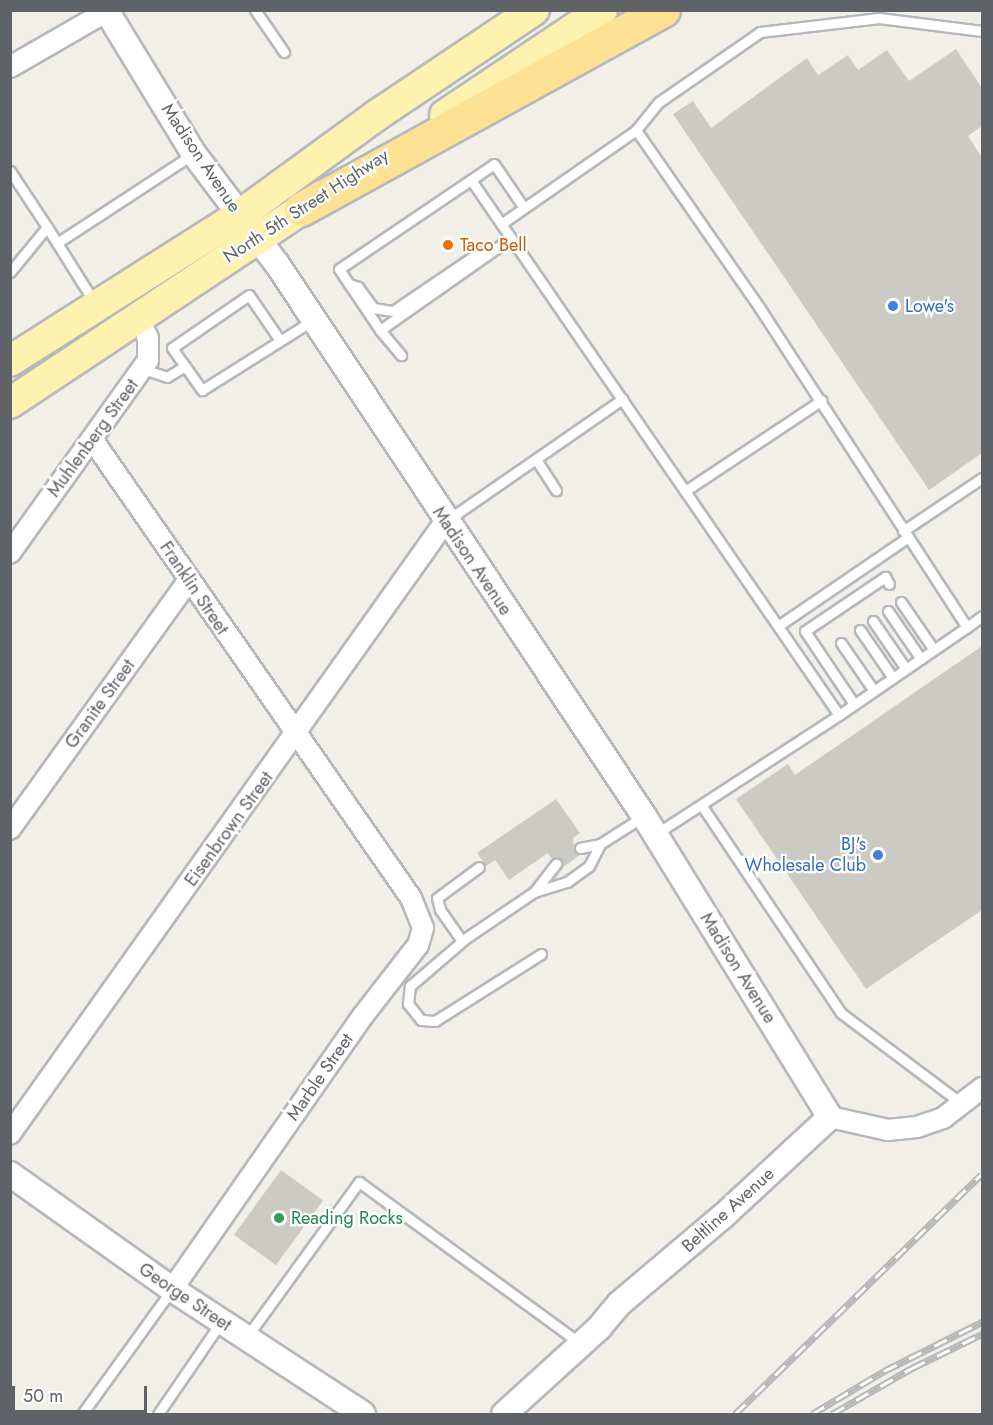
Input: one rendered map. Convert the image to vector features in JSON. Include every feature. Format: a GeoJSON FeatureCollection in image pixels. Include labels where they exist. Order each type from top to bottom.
{"type":"FeatureCollection","features":[{"type":"Feature","properties":{"kind":"highway"},"geometry":{"type":"LineString","coordinates":[[301,209],[663,10]]}},
{"type":"Feature","properties":{"kind":"main road","name":"North 5th Street Highway"},"geometry":{"type":"LineString","coordinates":[[10,361],[240,215],[377,115],[534,10]]}},
{"type":"Feature","properties":{"kind":"main road","name":"North 5th Street Highway"},"geometry":{"type":"LineString","coordinates":[[10,403],[602,10]]}},
{"type":"Feature","properties":{"kind":"street","name":"Madison Avenue"},"geometry":{"type":"LineString","coordinates":[[107,11],[194,154],[240,215],[313,320],[445,522],[649,825],[830,1117]]}},
{"type":"Feature","properties":{"kind":"street"},"geometry":{"type":"LineString","coordinates":[[10,67],[107,11]]}},
{"type":"Feature","properties":{"kind":"street","name":"Muhlenberg Street"},"geometry":{"type":"LineString","coordinates":[[11,549],[143,369],[149,349],[138,317]]}},
{"type":"Feature","properties":{"kind":"street","name":"Franklin Street"},"geometry":{"type":"LineString","coordinates":[[92,439],[295,736]]}},
{"type":"Feature","properties":{"kind":"street","name":"Eisenbrown Street"},"geometry":{"type":"LineString","coordinates":[[10,1134],[445,522]]}},
{"type":"Feature","properties":{"kind":"street","name":"Granite Street"},"geometry":{"type":"LineString","coordinates":[[10,829],[189,580]]}},
{"type":"Feature","properties":{"kind":"street","name":"Marble Street"},"geometry":{"type":"LineString","coordinates":[[172,1289],[362,1017],[418,945],[423,928],[411,898],[295,736]]}},
{"type":"Feature","properties":{"kind":"street"},"geometry":{"type":"LineString","coordinates":[[830,1117],[888,1130],[930,1123],[964,1105],[982,1089]]}},
{"type":"Feature","properties":{"kind":"street","name":"Beltline Avenue"},"geometry":{"type":"LineString","coordinates":[[504,1414],[582,1344],[619,1304],[723,1216],[830,1117]]}},
{"type":"Feature","properties":{"kind":"street","name":"George Street"},"geometry":{"type":"LineString","coordinates":[[10,1174],[172,1289],[363,1414]]}},
{"type":"Feature","properties":{"kind":"lane"},"geometry":{"type":"LineString","coordinates":[[255,10],[284,52]]}},
{"type":"Feature","properties":{"kind":"lane"},"geometry":{"type":"LineString","coordinates":[[501,224],[636,130],[659,102],[760,32],[879,18],[982,31]]}},
{"type":"Feature","properties":{"kind":"lane"},"geometry":{"type":"LineString","coordinates":[[636,130],[822,400],[848,448],[967,627]]}},
{"type":"Feature","properties":{"kind":"lane"},"geometry":{"type":"LineString","coordinates":[[57,243],[194,154]]}},
{"type":"Feature","properties":{"kind":"lane"},"geometry":{"type":"LineString","coordinates":[[401,355],[380,330],[339,269],[494,164],[524,208]]}},
{"type":"Feature","properties":{"kind":"lane"},"geometry":{"type":"LineString","coordinates":[[10,171],[97,306]]}},
{"type":"Feature","properties":{"kind":"lane"},"geometry":{"type":"LineString","coordinates":[[471,180],[839,715]]}},
{"type":"Feature","properties":{"kind":"lane"},"geometry":{"type":"LineString","coordinates":[[10,272],[47,227]]}},
{"type":"Feature","properties":{"kind":"lane"},"geometry":{"type":"LineString","coordinates":[[380,330],[510,238]]}},
{"type":"Feature","properties":{"kind":"lane"},"geometry":{"type":"LineString","coordinates":[[349,284],[358,287],[373,308],[393,311],[477,254],[498,246]]}},
{"type":"Feature","properties":{"kind":"lane"},"geometry":{"type":"LineString","coordinates":[[279,339],[249,296],[172,348],[202,390],[279,339],[313,320]]}},
{"type":"Feature","properties":{"kind":"lane"},"geometry":{"type":"LineString","coordinates":[[143,369],[167,377],[185,366]]}},
{"type":"Feature","properties":{"kind":"lane"},"geometry":{"type":"LineString","coordinates":[[445,522],[537,461],[622,399]]}},
{"type":"Feature","properties":{"kind":"lane"},"geometry":{"type":"LineString","coordinates":[[685,491],[822,400]]}},
{"type":"Feature","properties":{"kind":"lane"},"geometry":{"type":"LineString","coordinates":[[537,461],[556,490]]}},
{"type":"Feature","properties":{"kind":"lane"},"geometry":{"type":"LineString","coordinates":[[778,626],[982,478]]}},
{"type":"Feature","properties":{"kind":"lane"},"geometry":{"type":"LineString","coordinates":[[854,704],[806,632],[859,600],[885,577],[889,584]]}},
{"type":"Feature","properties":{"kind":"lane"},"geometry":{"type":"LineString","coordinates":[[820,597],[829,619]]}},
{"type":"Feature","properties":{"kind":"lane"},"geometry":{"type":"LineString","coordinates":[[901,602],[934,650]]}},
{"type":"Feature","properties":{"kind":"lane"},"geometry":{"type":"LineString","coordinates":[[888,611],[921,659]]}},
{"type":"Feature","properties":{"kind":"lane"},"geometry":{"type":"LineString","coordinates":[[580,848],[600,844],[702,806],[982,616]]}},
{"type":"Feature","properties":{"kind":"lane"},"geometry":{"type":"LineString","coordinates":[[873,621],[906,669]]}},
{"type":"Feature","properties":{"kind":"lane"},"geometry":{"type":"LineString","coordinates":[[860,630],[893,678]]}},
{"type":"Feature","properties":{"kind":"lane"},"geometry":{"type":"LineString","coordinates":[[841,643],[874,691]]}},
{"type":"Feature","properties":{"kind":"lane"},"geometry":{"type":"LineString","coordinates":[[702,806],[841,1013],[852,1025],[964,1105]]}},
{"type":"Feature","properties":{"kind":"lane"},"geometry":{"type":"LineString","coordinates":[[541,954],[447,1015],[422,1020],[408,1004],[410,986],[462,941],[534,892],[567,882],[590,866],[600,844]]}},
{"type":"Feature","properties":{"kind":"lane"},"geometry":{"type":"LineString","coordinates":[[534,892],[556,864]]}},
{"type":"Feature","properties":{"kind":"lane"},"geometry":{"type":"LineString","coordinates":[[462,941],[440,909],[437,898],[479,867]]}},
{"type":"Feature","properties":{"kind":"lane"},"geometry":{"type":"LineString","coordinates":[[246,1338],[359,1182],[582,1344]]}},
{"type":"Feature","properties":{"kind":"lane","name":"Marble Street"},"geometry":{"type":"LineString","coordinates":[[82,1414],[172,1289]]}},
{"type":"Feature","properties":{"kind":"lane"},"geometry":{"type":"LineString","coordinates":[[158,1414],[221,1321]]}},
{"type":"Feature","properties":{"kind":"building","name":"Lowe's"},"geometry":{"type":"Polygon","coordinates":[[[956,49],[982,88],[982,126],[968,136],[982,158],[982,453],[929,490],[673,114],[693,101],[711,128],[807,58],[818,75],[848,55],[858,70],[887,50],[909,81],[956,49]]]}},
{"type":"Feature","properties":{"kind":"building","name":"BJ's Wholesale Club"},"geometry":{"type":"Polygon","coordinates":[[[982,646],[982,910],[866,989],[736,799],[788,764],[795,775],[982,646]]]}},
{"type":"Feature","properties":{"kind":"building"},"geometry":{"type":"Polygon","coordinates":[[[556,799],[580,833],[573,838],[574,850],[580,855],[562,868],[561,859],[552,859],[548,853],[509,880],[495,860],[486,866],[477,853],[556,799]]]}},
{"type":"Feature","properties":{"kind":"building","name":"Reading Rocks"},"geometry":{"type":"Polygon","coordinates":[[[281,1170],[323,1201],[276,1265],[234,1235],[281,1170]]]}},
{"type":"Feature","properties":{"kind":"railway"},"geometry":{"type":"LineString","coordinates":[[735,1414],[982,1174]]}},
{"type":"Feature","properties":{"kind":"railway"},"geometry":{"type":"LineString","coordinates":[[812,1414],[884,1371],[982,1322]]}},
{"type":"Feature","properties":{"kind":"railway"},"geometry":{"type":"LineString","coordinates":[[832,1414],[912,1368],[982,1334]]}},
{"type":"Feature","properties":{"kind":"place","name":"Taco Bell"},"geometry":{"type":"Point","coordinates":[448,245]}},
{"type":"Feature","properties":{"kind":"place","name":"Lowe's"},"geometry":{"type":"Point","coordinates":[893,306]}},
{"type":"Feature","properties":{"kind":"place","name":"BJ's Wholesale Club"},"geometry":{"type":"Point","coordinates":[878,855]}},
{"type":"Feature","properties":{"kind":"place","name":"Reading Rocks"},"geometry":{"type":"Point","coordinates":[279,1218]}}]}
